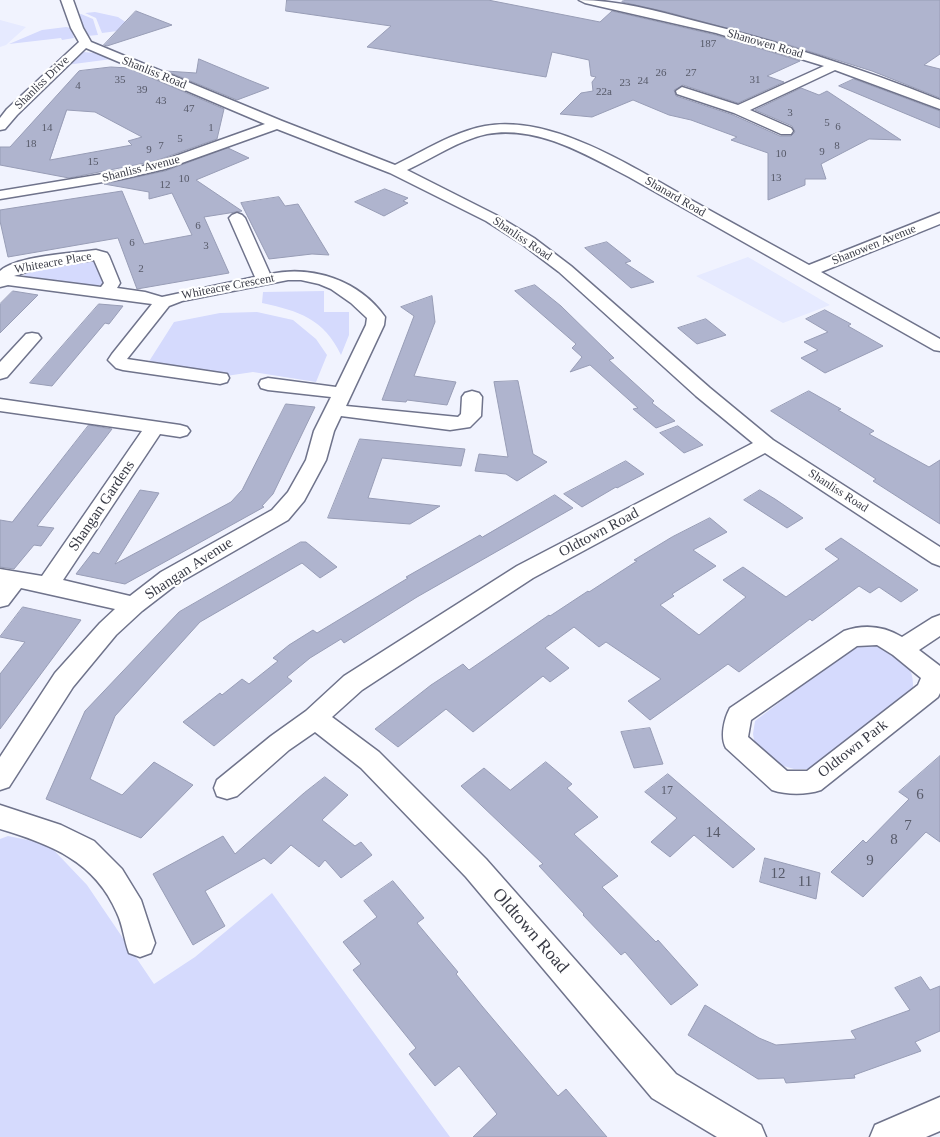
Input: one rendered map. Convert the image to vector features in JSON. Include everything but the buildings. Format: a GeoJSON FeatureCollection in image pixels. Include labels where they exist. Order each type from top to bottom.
{"type":"FeatureCollection","features":[{"type":"Feature","properties":{"kind":"street"},"geometry":{"type":"LineString","coordinates":[[67,0],[77,28],[86,44]]}},
{"type":"Feature","properties":{"kind":"street","name":"Shanowen Road"},"geometry":{"type":"LineString","coordinates":[[585,0],[709,27],[835,65],[885,82],[940,105]]}},
{"type":"Feature","properties":{"kind":"street","name":"Shanliss Road"},"geometry":{"type":"LineString","coordinates":[[86,44],[277,124],[395,170],[492,218],[528,241],[565,269],[688,379],[766,444],[940,558]]}},
{"type":"Feature","properties":{"kind":"street","name":"Shanliss Drive"},"geometry":{"type":"LineString","coordinates":[[0,126],[80,46],[86,44]]}},
{"type":"Feature","properties":{"kind":"street"},"geometry":{"type":"LineString","coordinates":[[739,110],[835,65]]}},
{"type":"Feature","properties":{"kind":"street"},"geometry":{"type":"LineString","coordinates":[[682,91],[739,110],[786,132]]}},
{"type":"Feature","properties":{"kind":"street","name":"Shanliss Avenue"},"geometry":{"type":"LineString","coordinates":[[0,195],[121,176],[160,166],[277,124]]}},
{"type":"Feature","properties":{"kind":"street","name":"Shanard Road"},"geometry":{"type":"LineString","coordinates":[[395,170],[465,136],[480,132],[515,130],[543,132],[569,142],[634,174],[940,346]]}},
{"type":"Feature","properties":{"kind":"street"},"geometry":{"type":"LineString","coordinates":[[237,218],[265,280]]}},
{"type":"Feature","properties":{"kind":"street","name":"Shanowen Avenue"},"geometry":{"type":"LineString","coordinates":[[807,272],[940,218]]}},
{"type":"Feature","properties":{"kind":"street","name":"Whiteacre Place"},"geometry":{"type":"LineString","coordinates":[[1,282],[4,275],[10,271],[25,266],[96,254],[101,256],[112,284],[106,292]]}},
{"type":"Feature","properties":{"kind":"street","name":"Whiteacre Crescent"},"geometry":{"type":"LineString","coordinates":[[220,378],[123,364],[119,362],[118,358],[132,331],[163,302],[178,297],[303,274],[328,280],[342,288],[376,318],[375,325],[338,402]]}},
{"type":"Feature","properties":{"kind":"street","name":"Whiteacre Place"},"geometry":{"type":"LineString","coordinates":[[1,282],[6,280],[106,292],[145,297],[163,302]]}},
{"type":"Feature","properties":{"kind":"street"},"geometry":{"type":"LineString","coordinates":[[0,373],[32,338]]}},
{"type":"Feature","properties":{"kind":"street"},"geometry":{"type":"LineString","coordinates":[[268,384],[338,402],[450,424],[462,423],[471,416],[472,397]]}},
{"type":"Feature","properties":{"kind":"street","name":"Shangan Avenue"},"geometry":{"type":"LineString","coordinates":[[0,779],[64,680],[108,629],[134,605],[170,578],[221,547],[280,515],[297,496],[316,460],[324,431],[338,402]]}},
{"type":"Feature","properties":{"kind":"street"},"geometry":{"type":"LineString","coordinates":[[0,404],[180,430]]}},
{"type":"Feature","properties":{"kind":"street","name":"Shangan Gardens"},"geometry":{"type":"LineString","coordinates":[[48,585],[155,427]]}},
{"type":"Feature","properties":{"kind":"street","name":"Oldtown Road"},"geometry":{"type":"LineString","coordinates":[[227,788],[280,743],[315,718],[354,683],[525,572],[766,444]]}},
{"type":"Feature","properties":{"kind":"street"},"geometry":{"type":"LineString","coordinates":[[0,599],[7,578],[48,585],[134,605]]}},
{"type":"Feature","properties":{"kind":"street"},"geometry":{"type":"LineString","coordinates":[[902,649],[940,624]]}},
{"type":"Feature","properties":{"kind":"street","name":"Oldtown Park"},"geometry":{"type":"LineString","coordinates":[[881,636],[902,649],[934,675],[929,690],[812,782],[780,782],[735,741],[739,715],[852,637],[881,636]]}},
{"type":"Feature","properties":{"kind":"street","name":"Oldtown Road"},"geometry":{"type":"LineString","coordinates":[[315,718],[370,760],[476,868],[664,1086],[748,1137]]}},
{"type":"Feature","properties":{"kind":"street"},"geometry":{"type":"LineString","coordinates":[[0,817],[51,833],[84,850],[112,878],[131,909],[140,943]]}},
{"type":"Feature","properties":{"kind":"street"},"geometry":{"type":"LineString","coordinates":[[887,1137],[940,1114]]}},
{"type":"Feature","properties":{"kind":"shaded area"},"geometry":{"type":"Polygon","coordinates":[[[95,12],[118,17],[133,27],[133,29],[102,33],[96,18],[85,13],[95,12]]]}},
{"type":"Feature","properties":{"kind":"shaded area"},"geometry":{"type":"Polygon","coordinates":[[[81,14],[93,19],[98,35],[87,36],[79,15],[81,14]]]}},
{"type":"Feature","properties":{"kind":"shaded area"},"geometry":{"type":"Polygon","coordinates":[[[0,20],[26,27],[6,45],[0,47],[0,20]]]}},
{"type":"Feature","properties":{"kind":"shaded area"},"geometry":{"type":"Polygon","coordinates":[[[71,28],[74,38],[9,44],[42,30],[71,28]]]}},
{"type":"Feature","properties":{"kind":"shaded area"},"geometry":{"type":"Polygon","coordinates":[[[84,52],[112,59],[66,65],[79,53],[84,52]]]}},
{"type":"Feature","properties":{"kind":"shaded area"},"geometry":{"type":"Polygon","coordinates":[[[93,257],[98,259],[104,284],[90,287],[23,277],[26,273],[18,272],[93,257]]]}},
{"type":"Feature","properties":{"kind":"shaded area"},"geometry":{"type":"Polygon","coordinates":[[[748,257],[830,305],[783,323],[696,276],[748,257]]]}},
{"type":"Feature","properties":{"kind":"shaded area"},"geometry":{"type":"Polygon","coordinates":[[[324,291],[324,312],[349,312],[349,335],[341,355],[327,333],[309,318],[288,309],[262,303],[263,292],[324,291]]]}},
{"type":"Feature","properties":{"kind":"shaded area"},"geometry":{"type":"Polygon","coordinates":[[[257,312],[293,320],[316,339],[327,355],[316,382],[253,372],[226,376],[148,363],[174,322],[220,313],[257,312]]]}},
{"type":"Feature","properties":{"kind":"shaded area"},"geometry":{"type":"Polygon","coordinates":[[[868,644],[894,653],[906,663],[913,679],[913,689],[814,769],[794,769],[773,763],[755,746],[753,734],[755,721],[852,647],[868,644]]]}},
{"type":"Feature","properties":{"kind":"shaded area"},"geometry":{"type":"Polygon","coordinates":[[[8,836],[48,844],[87,885],[154,984],[195,957],[272,893],[450,1137],[0,1137],[0,839],[8,836]]]}}]}
